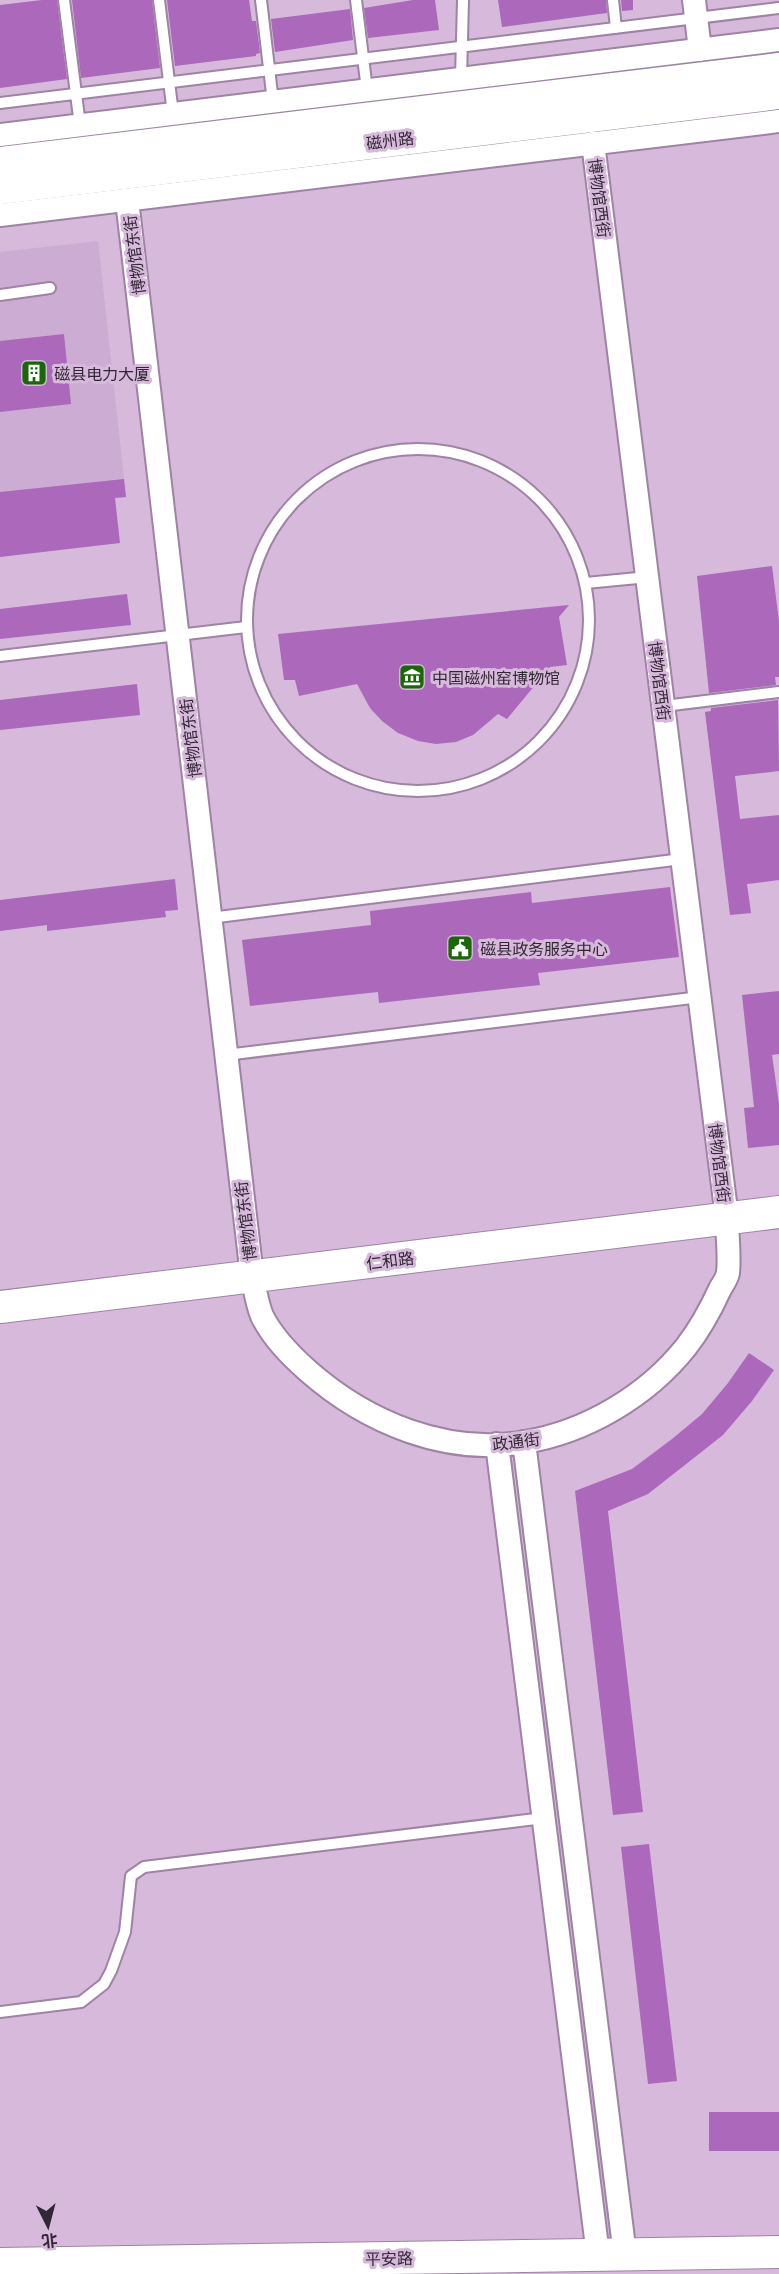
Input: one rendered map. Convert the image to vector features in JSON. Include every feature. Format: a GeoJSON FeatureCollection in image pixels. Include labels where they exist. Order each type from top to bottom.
{"type":"FeatureCollection","features":[{"type":"Feature","properties":{"kind":"main road"},"geometry":{"type":"LineString","coordinates":[[0,164],[779,69]]}},
{"type":"Feature","properties":{"kind":"main road","name":"磁州路"},"geometry":{"type":"LineString","coordinates":[[0,188],[779,93]]}},
{"type":"Feature","properties":{"kind":"main road","name":"仁和路"},"geometry":{"type":"LineString","coordinates":[[0,1307],[779,1212]]}},
{"type":"Feature","properties":{"kind":"main road","name":"平安路"},"geometry":{"type":"LineString","coordinates":[[0,2264],[779,2252]]}},
{"type":"Feature","properties":{"kind":"street"},"geometry":{"type":"LineString","coordinates":[[695,9],[700,50]]}},
{"type":"Feature","properties":{"kind":"street"},"geometry":{"type":"LineString","coordinates":[[0,135],[779,40]]}},
{"type":"Feature","properties":{"kind":"street"},"geometry":{"type":"LineString","coordinates":[[0,215],[779,121]]}},
{"type":"Feature","properties":{"kind":"street","name":"博物馆西街"},"geometry":{"type":"LineString","coordinates":[[593,143],[727,1218]]}},
{"type":"Feature","properties":{"kind":"street","name":"博物馆东街"},"geometry":{"type":"LineString","coordinates":[[128,200],[252,1276]]}},
{"type":"Feature","properties":{"kind":"street","name":"政通街"},"geometry":{"type":"LineString","coordinates":[[252,1276],[261,1315],[280,1344],[330,1391],[364,1413],[405,1430],[452,1442],[524,1443],[563,1433],[596,1418],[639,1393],[673,1364],[704,1324],[728,1274],[727,1218]]}},
{"type":"Feature","properties":{"kind":"street"},"geometry":{"type":"LineString","coordinates":[[524,1443],[612,2255]]}},
{"type":"Feature","properties":{"kind":"street"},"geometry":{"type":"LineString","coordinates":[[497,1444],[544,1818],[612,2255]]}},
{"type":"Feature","properties":{"kind":"lane"},"geometry":{"type":"LineString","coordinates":[[64,0],[80,126]]}},
{"type":"Feature","properties":{"kind":"lane"},"geometry":{"type":"LineString","coordinates":[[159,0],[173,114]]}},
{"type":"Feature","properties":{"kind":"lane"},"geometry":{"type":"LineString","coordinates":[[261,0],[273,102]]}},
{"type":"Feature","properties":{"kind":"lane"},"geometry":{"type":"LineString","coordinates":[[356,0],[367,90]]}},
{"type":"Feature","properties":{"kind":"lane"},"geometry":{"type":"LineString","coordinates":[[461,79],[463,0]]}},
{"type":"Feature","properties":{"kind":"lane"},"geometry":{"type":"LineString","coordinates":[[613,0],[616,28]]}},
{"type":"Feature","properties":{"kind":"lane"},"geometry":{"type":"LineString","coordinates":[[0,103],[616,28],[695,9],[779,8]]}},
{"type":"Feature","properties":{"kind":"lane"},"geometry":{"type":"LineString","coordinates":[[0,295],[50,288]]}},
{"type":"Feature","properties":{"kind":"lane"},"geometry":{"type":"LineString","coordinates":[[416,448],[464,455],[492,465],[525,486],[553,513],[574,547],[586,584],[590,615],[588,646],[583,667],[567,705],[548,731],[526,753],[490,775],[450,788],[429,790],[387,788],[347,776],[311,754],[282,724],[260,688],[251,658],[246,627],[249,588],[261,550],[281,517],[301,495],[340,467],[377,453],[416,448]]}},
{"type":"Feature","properties":{"kind":"lane"},"geometry":{"type":"LineString","coordinates":[[586,584],[648,577]]}},
{"type":"Feature","properties":{"kind":"lane"},"geometry":{"type":"LineString","coordinates":[[0,656],[246,627]]}},
{"type":"Feature","properties":{"kind":"lane"},"geometry":{"type":"LineString","coordinates":[[663,706],[779,692]]}},
{"type":"Feature","properties":{"kind":"lane"},"geometry":{"type":"LineString","coordinates":[[210,918],[682,859]]}},
{"type":"Feature","properties":{"kind":"lane"},"geometry":{"type":"LineString","coordinates":[[226,1055],[700,997]]}},
{"type":"Feature","properties":{"kind":"lane"},"geometry":{"type":"LineString","coordinates":[[0,2012],[81,2002],[104,1984],[125,1932],[131,1876],[144,1867],[544,1818]]}},
{"type":"Feature","properties":{"kind":"shaded area"},"geometry":{"type":"Polygon","coordinates":[[[98,241],[126,497],[0,510],[0,252],[98,241]]]}},
{"type":"Feature","properties":{"kind":"building"},"geometry":{"type":"Polygon","coordinates":[[[57,0],[67,79],[0,88],[0,5],[57,0]]]}},
{"type":"Feature","properties":{"kind":"building"},"geometry":{"type":"Polygon","coordinates":[[[72,0],[152,0],[160,68],[81,78],[72,0]]]}},
{"type":"Feature","properties":{"kind":"building"},"geometry":{"type":"Polygon","coordinates":[[[167,0],[249,0],[252,21],[256,21],[260,53],[256,56],[175,66],[167,0]]]}},
{"type":"Feature","properties":{"kind":"building"},"geometry":{"type":"Polygon","coordinates":[[[413,0],[435,0],[439,30],[368,38],[364,8],[413,0]]]}},
{"type":"Feature","properties":{"kind":"building"},"geometry":{"type":"Polygon","coordinates":[[[498,0],[606,0],[607,13],[502,27],[498,0]]]}},
{"type":"Feature","properties":{"kind":"building"},"geometry":{"type":"Polygon","coordinates":[[[621,0],[633,0],[633,10],[622,11],[621,0]]]}},
{"type":"Feature","properties":{"kind":"building"},"geometry":{"type":"Polygon","coordinates":[[[350,9],[353,40],[275,52],[271,19],[350,9]]]}},
{"type":"Feature","properties":{"kind":"building","name":"磁县电力大厦"},"geometry":{"type":"Polygon","coordinates":[[[64,334],[71,404],[0,412],[0,341],[64,334]]]}},
{"type":"Feature","properties":{"kind":"building"},"geometry":{"type":"Polygon","coordinates":[[[124,479],[126,497],[115,498],[120,543],[0,557],[0,492],[124,479]]]}},
{"type":"Feature","properties":{"kind":"building"},"geometry":{"type":"Polygon","coordinates":[[[772,566],[779,621],[779,677],[775,677],[776,685],[709,693],[697,576],[772,566]]]}},
{"type":"Feature","properties":{"kind":"building"},"geometry":{"type":"Polygon","coordinates":[[[127,594],[131,625],[0,639],[0,609],[127,594]]]}},
{"type":"Feature","properties":{"kind":"building","name":"中国磁州窑博物馆"},"geometry":{"type":"Polygon","coordinates":[[[569,605],[559,617],[567,665],[550,667],[507,719],[498,714],[473,735],[456,742],[436,744],[418,741],[398,733],[370,708],[357,684],[299,696],[295,680],[284,680],[278,634],[569,605]]]}},
{"type":"Feature","properties":{"kind":"building"},"geometry":{"type":"Polygon","coordinates":[[[137,684],[140,715],[0,730],[0,700],[137,684]]]}},
{"type":"Feature","properties":{"kind":"building"},"geometry":{"type":"Polygon","coordinates":[[[778,700],[779,771],[735,776],[740,819],[779,815],[779,880],[747,884],[751,913],[730,915],[705,712],[711,711],[711,708],[778,700]]]}},
{"type":"Feature","properties":{"kind":"building"},"geometry":{"type":"Polygon","coordinates":[[[175,879],[178,910],[165,911],[166,917],[47,931],[47,925],[0,931],[0,900],[175,879]]]}},
{"type":"Feature","properties":{"kind":"building","name":"磁县政务服务中心"},"geometry":{"type":"Polygon","coordinates":[[[670,887],[679,957],[538,973],[540,985],[379,1003],[378,992],[250,1006],[242,940],[371,925],[370,911],[531,892],[532,903],[670,887]]]}},
{"type":"Feature","properties":{"kind":"building"},"geometry":{"type":"Polygon","coordinates":[[[779,991],[779,1054],[772,1055],[779,1104],[779,1145],[748,1148],[744,1108],[754,1107],[742,995],[779,991]]]}},
{"type":"Feature","properties":{"kind":"building"},"geometry":{"type":"Polygon","coordinates":[[[749,1353],[774,1370],[752,1401],[723,1435],[648,1494],[608,1511],[643,1812],[613,1815],[575,1491],[632,1469],[672,1439],[702,1414],[749,1353]]]}},
{"type":"Feature","properties":{"kind":"building"},"geometry":{"type":"Polygon","coordinates":[[[649,1844],[677,2081],[648,2084],[621,1847],[649,1844]]]}},
{"type":"Feature","properties":{"kind":"building"},"geometry":{"type":"Polygon","coordinates":[[[709,2112],[779,2112],[779,2151],[709,2151],[709,2112]]]}},
{"type":"Feature","properties":{"kind":"place","name":"磁县电力大厦"},"geometry":{"type":"Point","coordinates":[34,373]}},
{"type":"Feature","properties":{"kind":"place","name":"中国磁州窑博物馆"},"geometry":{"type":"Point","coordinates":[412,677]}},
{"type":"Feature","properties":{"kind":"place","name":"磁县政务服务中心"},"geometry":{"type":"Point","coordinates":[460,948]}}]}
